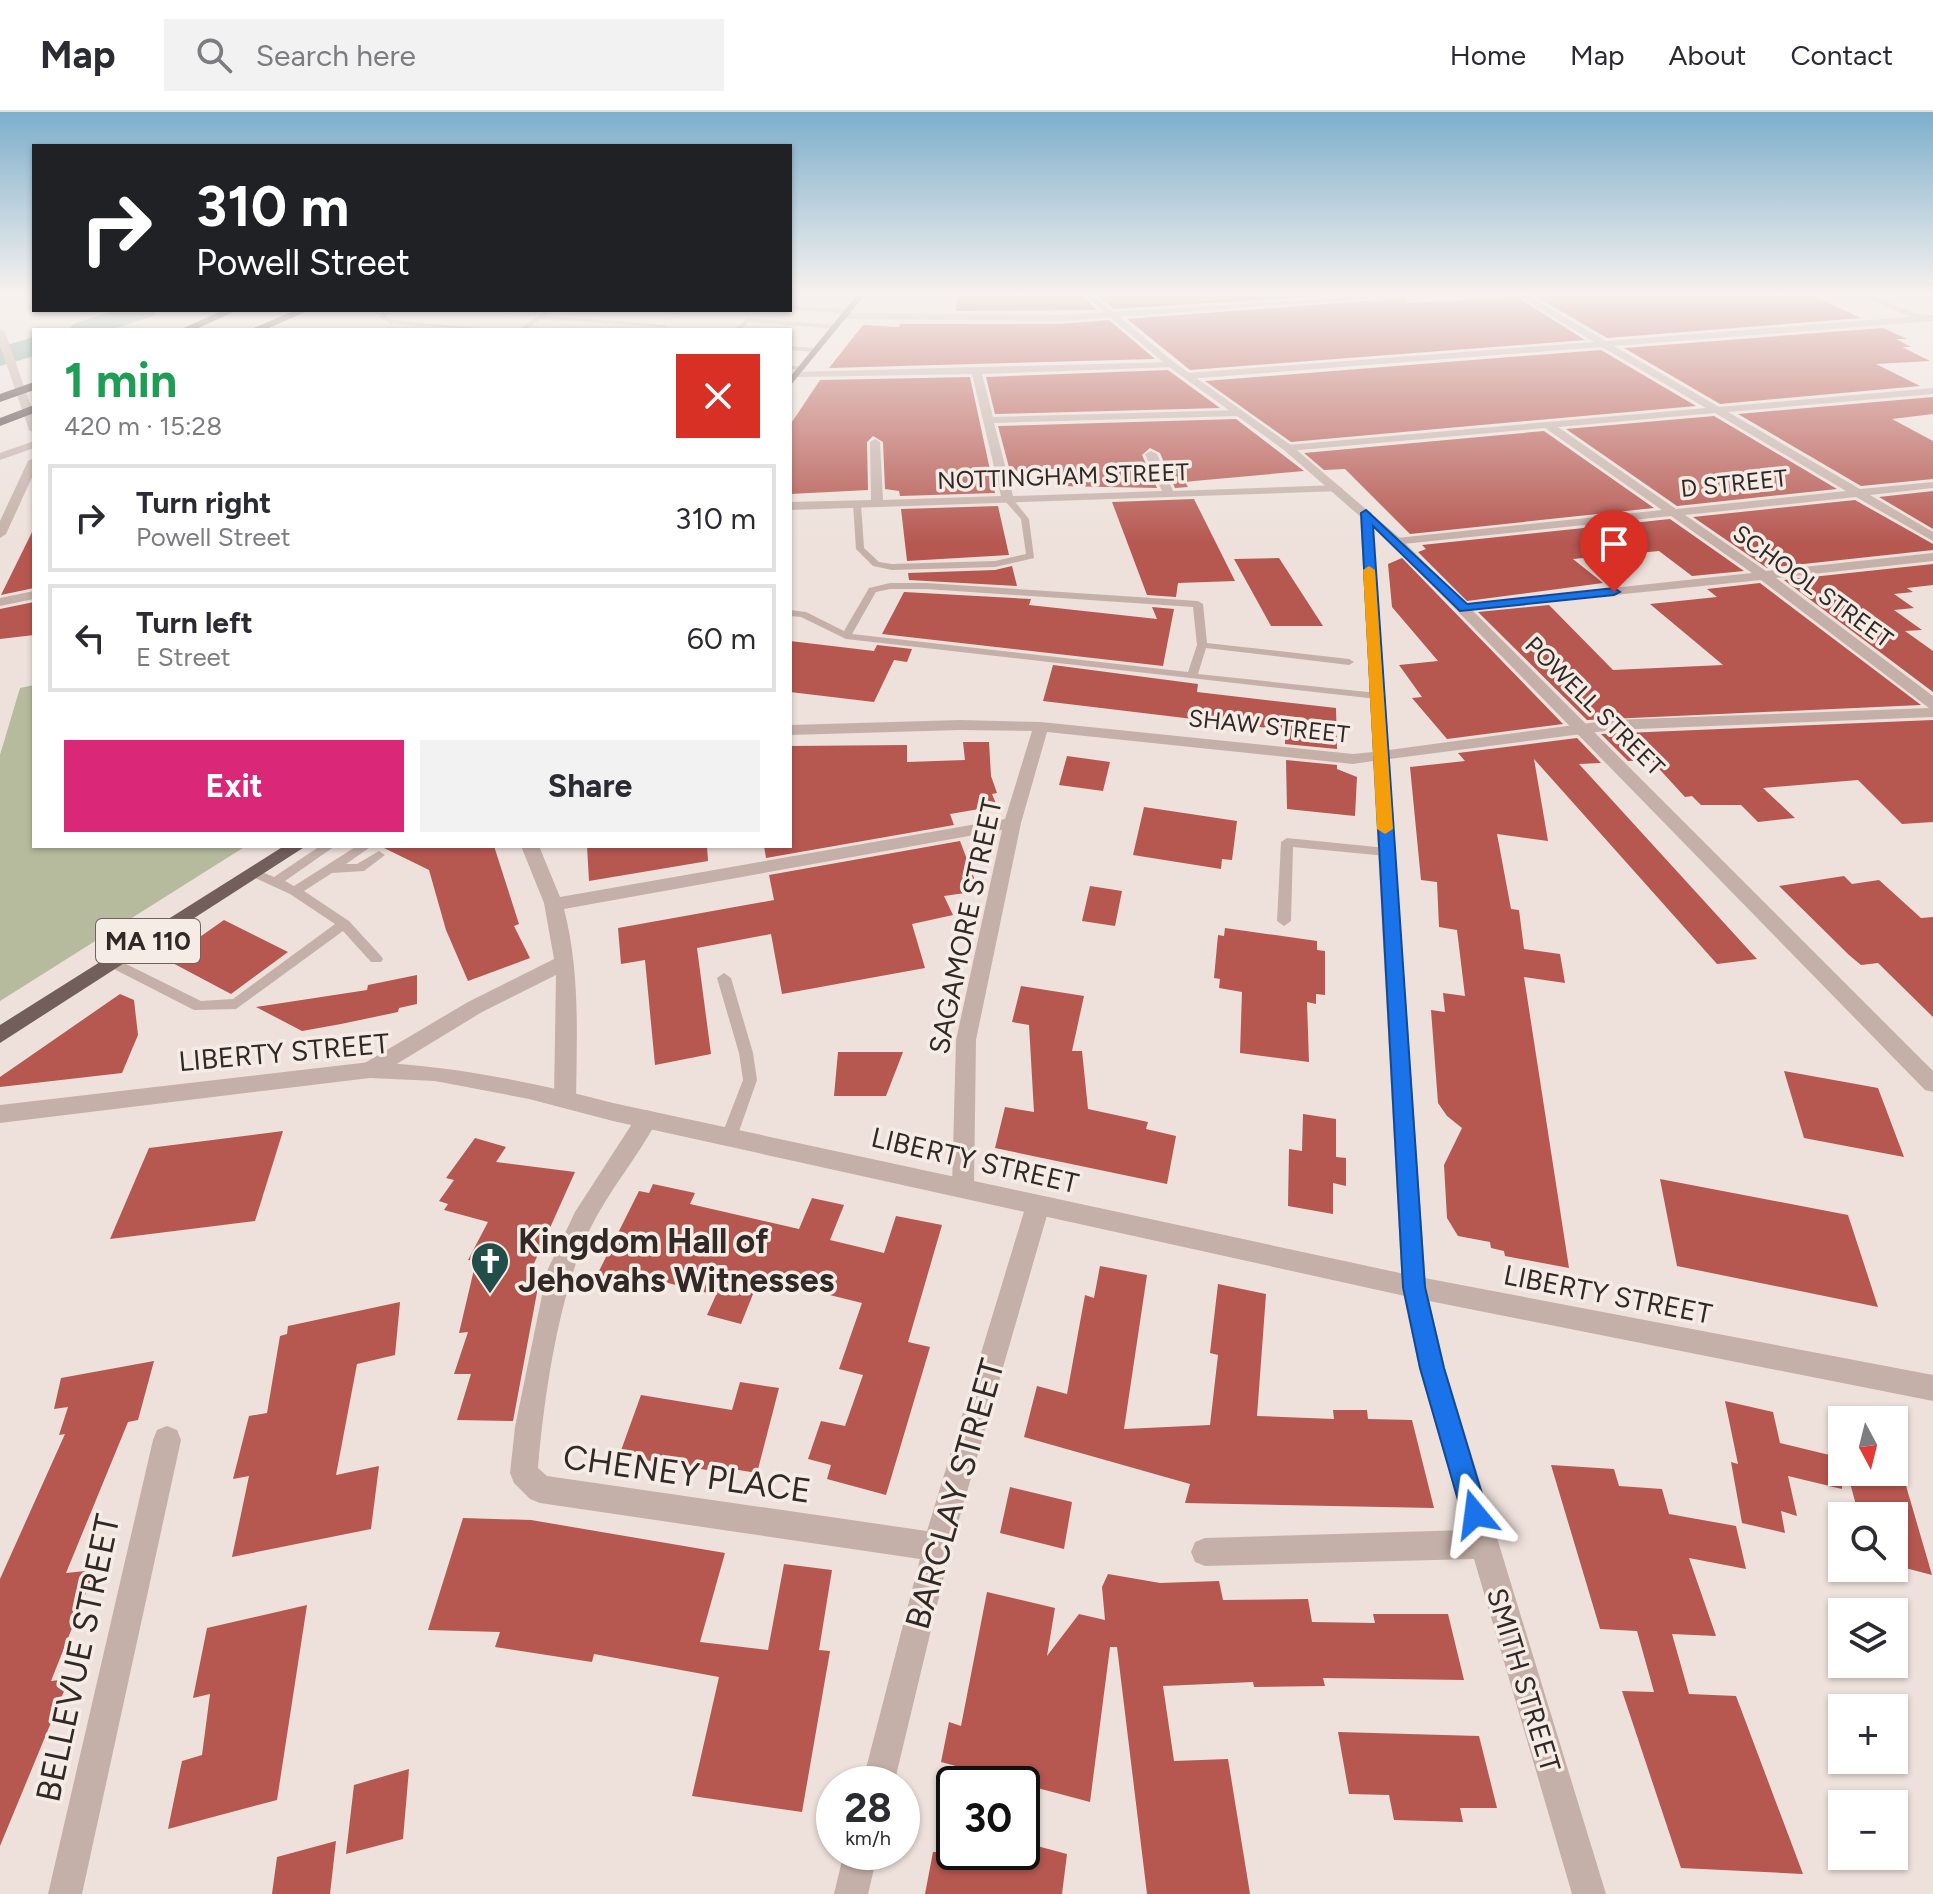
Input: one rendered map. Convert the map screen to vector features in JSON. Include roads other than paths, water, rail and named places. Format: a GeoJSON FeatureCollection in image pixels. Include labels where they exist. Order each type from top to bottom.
{"type":"FeatureCollection","features":[{"type":"Feature","properties":{"kind":"highway"},"geometry":{"type":"LineString","coordinates":[[0,398],[32,387]]}},
{"type":"Feature","properties":{"kind":"highway"},"geometry":{"type":"LineString","coordinates":[[0,422],[32,410]]}},
{"type":"Feature","properties":{"kind":"main road","name":"MA 110"},"geometry":{"type":"LineString","coordinates":[[0,1035],[294,848]]}},
{"type":"Feature","properties":{"kind":"street"},"geometry":{"type":"LineString","coordinates":[[17,379],[32,424]]}},
{"type":"Feature","properties":{"kind":"street"},"geometry":{"type":"LineString","coordinates":[[978,379],[1008,499]]}},
{"type":"Feature","properties":{"kind":"street","name":"POWELL STREET"},"geometry":{"type":"LineString","coordinates":[[1191,379],[1288,448],[1397,542],[1933,1084]]}},
{"type":"Feature","properties":{"kind":"street"},"geometry":{"type":"LineString","coordinates":[[1666,379],[1933,537]]}},
{"type":"Feature","properties":{"kind":"street"},"geometry":{"type":"LineString","coordinates":[[1288,448],[1933,391]]}},
{"type":"Feature","properties":{"kind":"street"},"geometry":{"type":"LineString","coordinates":[[988,420],[1239,413]]}},
{"type":"Feature","properties":{"kind":"street","name":"SCHOOL STREET"},"geometry":{"type":"LineString","coordinates":[[1546,424],[1764,575],[1873,655],[1933,704]]}},
{"type":"Feature","properties":{"kind":"street"},"geometry":{"type":"LineString","coordinates":[[875,442],[877,504]]}},
{"type":"Feature","properties":{"kind":"street"},"geometry":{"type":"LineString","coordinates":[[0,457],[32,445]]}},
{"type":"Feature","properties":{"kind":"street"},"geometry":{"type":"LineString","coordinates":[[1151,454],[1169,494]]}},
{"type":"Feature","properties":{"kind":"street"},"geometry":{"type":"LineString","coordinates":[[0,534],[32,465]]}},
{"type":"Feature","properties":{"kind":"street","name":"D STREET"},"geometry":{"type":"LineString","coordinates":[[1397,542],[1933,485]]}},
{"type":"Feature","properties":{"kind":"street","name":"NOTTINGHAM STREET"},"geometry":{"type":"LineString","coordinates":[[792,506],[1337,489]]}},
{"type":"Feature","properties":{"kind":"street","name":"SMITH STREET"},"geometry":{"type":"LineString","coordinates":[[1366,513],[1414,1287],[1432,1368],[1589,1894]]}},
{"type":"Feature","properties":{"kind":"street"},"geometry":{"type":"LineString","coordinates":[[1464,608],[1933,557]]}},
{"type":"Feature","properties":{"kind":"street"},"geometry":{"type":"LineString","coordinates":[[0,602],[32,595]]}},
{"type":"Feature","properties":{"kind":"street","name":"SHAW STREET"},"geometry":{"type":"LineString","coordinates":[[792,730],[960,725],[1041,727],[1329,758],[1380,758],[1582,727],[1933,712]]}},
{"type":"Feature","properties":{"kind":"street","name":"SAGAMORE STREET"},"geometry":{"type":"LineString","coordinates":[[963,1187],[966,1040],[1012,823],[1041,727]]}},
{"type":"Feature","properties":{"kind":"street"},"geometry":{"type":"LineString","coordinates":[[554,904],[1012,823]]}},
{"type":"Feature","properties":{"kind":"street"},"geometry":{"type":"LineString","coordinates":[[531,848],[554,904],[563,963],[567,1034],[565,1099]]}},
{"type":"Feature","properties":{"kind":"street"},"geometry":{"type":"LineString","coordinates":[[370,1070],[475,1007],[563,963]]}},
{"type":"Feature","properties":{"kind":"street","name":"LIBERTY STREET"},"geometry":{"type":"LineString","coordinates":[[0,1114],[370,1070],[435,1073],[1414,1287],[1933,1388]]}},
{"type":"Feature","properties":{"kind":"street","name":"CHENEY PLACE"},"geometry":{"type":"LineString","coordinates":[[647,1119],[583,1219],[559,1271],[528,1427],[524,1473],[540,1489],[937,1547]]}},
{"type":"Feature","properties":{"kind":"street","name":"BARCLAY STREET"},"geometry":{"type":"LineString","coordinates":[[882,1766],[937,1547],[1038,1205]]}},
{"type":"Feature","properties":{"kind":"street","name":"BELLEVUE STREET"},"geometry":{"type":"LineString","coordinates":[[65,1894],[167,1440]]}},
{"type":"Feature","properties":{"kind":"street"},"geometry":{"type":"LineString","coordinates":[[1205,1552],[1484,1544]]}},
{"type":"Feature","properties":{"kind":"street"},"geometry":{"type":"LineString","coordinates":[[851,1894],[857,1870]]}},
{"type":"Feature","properties":{"kind":"lane"},"geometry":{"type":"LineString","coordinates":[[857,504],[860,549],[867,558],[892,567],[907,567],[995,564],[1031,556],[1025,519],[1008,499]]}},
{"type":"Feature","properties":{"kind":"lane"},"geometry":{"type":"LineString","coordinates":[[846,636],[872,590],[890,586],[1198,604],[1202,645],[1192,676]]}},
{"type":"Feature","properties":{"kind":"lane"},"geometry":{"type":"LineString","coordinates":[[792,613],[803,614],[846,636],[1377,696]]}},
{"type":"Feature","properties":{"kind":"lane"},"geometry":{"type":"LineString","coordinates":[[1202,645],[1349,662]]}},
{"type":"Feature","properties":{"kind":"lane"},"geometry":{"type":"LineString","coordinates":[[1284,921],[1287,842],[1386,852]]}},
{"type":"Feature","properties":{"kind":"lane"},"geometry":{"type":"LineString","coordinates":[[275,882],[321,848]]}},
{"type":"Feature","properties":{"kind":"lane"},"geometry":{"type":"LineString","coordinates":[[295,891],[363,848]]}},
{"type":"Feature","properties":{"kind":"lane"},"geometry":{"type":"LineString","coordinates":[[330,869],[360,868],[379,855]]}},
{"type":"Feature","properties":{"kind":"lane"},"geometry":{"type":"LineString","coordinates":[[255,873],[295,891],[344,924],[376,959]]}},
{"type":"Feature","properties":{"kind":"lane"},"geometry":{"type":"LineString","coordinates":[[113,963],[199,1006],[236,1004],[344,924]]}},
{"type":"Feature","properties":{"kind":"lane"},"geometry":{"type":"LineString","coordinates":[[724,978],[746,1053],[750,1080],[729,1137]]}},
{"type":"Feature","properties":{"kind":"place","name":"Kingdom Hall of Jehovahs Witnesses"},"geometry":{"type":"Point","coordinates":[490,1295]}}]}
